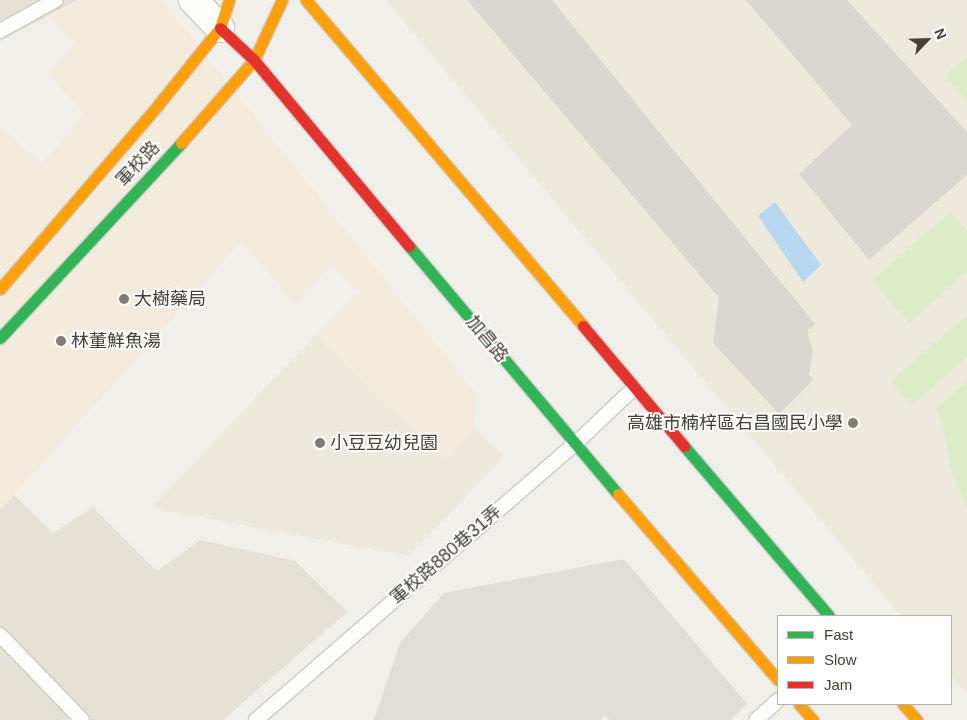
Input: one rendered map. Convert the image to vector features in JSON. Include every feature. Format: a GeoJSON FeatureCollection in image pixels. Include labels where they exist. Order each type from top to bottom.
{"type":"FeatureCollection","features":[{"type":"Feature","properties":{"kind":"street","name":"加昌路"},"geometry":{"type":"LineString","coordinates":[[193,0],[254,60],[574,444],[777,679]]}},
{"type":"Feature","properties":{"kind":"street","name":"軍校路"},"geometry":{"type":"LineString","coordinates":[[0,290],[158,105],[220,28],[229,0]]}},
{"type":"Feature","properties":{"kind":"street","name":"軍校路"},"geometry":{"type":"LineString","coordinates":[[0,338],[189,134],[254,60],[282,0]]}},
{"type":"Feature","properties":{"kind":"street"},"geometry":{"type":"LineString","coordinates":[[306,0],[827,615]]}},
{"type":"Feature","properties":{"kind":"street"},"geometry":{"type":"LineString","coordinates":[[800,705],[813,720]]}},
{"type":"Feature","properties":{"kind":"street"},"geometry":{"type":"LineString","coordinates":[[904,705],[917,720]]}},
{"type":"Feature","properties":{"kind":"lane"},"geometry":{"type":"LineString","coordinates":[[0,31],[56,0]]}},
{"type":"Feature","properties":{"kind":"lane","name":"軍校路880巷31弄"},"geometry":{"type":"LineString","coordinates":[[256,720],[574,444],[634,388]]}},
{"type":"Feature","properties":{"kind":"lane"},"geometry":{"type":"LineString","coordinates":[[0,635],[82,720]]}},
{"type":"Feature","properties":{"kind":"lane"},"geometry":{"type":"LineString","coordinates":[[756,720],[777,701]]}},
{"type":"Feature","properties":{"kind":"shaded area"},"geometry":{"type":"Polygon","coordinates":[[[0,0],[78,0],[0,41],[0,0]]]}},
{"type":"Feature","properties":{"kind":"shaded area"},"geometry":{"type":"Polygon","coordinates":[[[82,0],[161,0],[476,394],[475,429],[445,460],[316,335],[359,292],[332,265],[295,305],[242,241],[0,510],[0,126],[42,164],[84,115],[49,73],[76,43],[50,18],[82,0]]]}},
{"type":"Feature","properties":{"kind":"shaded area","name":"高雄市楠梓區右昌國民小學"},"geometry":{"type":"Polygon","coordinates":[[[386,0],[967,0],[967,695],[952,677],[952,615],[900,615],[386,0]]]}},
{"type":"Feature","properties":{"kind":"shaded area","name":"小豆豆幼兒園"},"geometry":{"type":"Polygon","coordinates":[[[316,335],[445,460],[475,429],[504,456],[409,556],[151,508],[316,335]]]}},
{"type":"Feature","properties":{"kind":"shaded area"},"geometry":{"type":"Polygon","coordinates":[[[14,495],[53,533],[93,507],[157,571],[201,540],[295,561],[347,612],[223,720],[0,720],[0,510],[14,495]]]}},
{"type":"Feature","properties":{"kind":"shaded area"},"geometry":{"type":"Polygon","coordinates":[[[624,559],[747,704],[731,720],[609,720],[605,715],[600,720],[374,720],[400,643],[444,593],[624,559]]]}},
{"type":"Feature","properties":{"kind":"green space"},"geometry":{"type":"Polygon","coordinates":[[[967,56],[967,102],[945,76],[967,56]]]}},
{"type":"Feature","properties":{"kind":"green space"},"geometry":{"type":"Polygon","coordinates":[[[950,212],[967,231],[967,271],[909,323],[872,280],[950,212]]]}},
{"type":"Feature","properties":{"kind":"green space"},"geometry":{"type":"Polygon","coordinates":[[[967,315],[967,356],[912,406],[891,380],[967,315]]]}},
{"type":"Feature","properties":{"kind":"green space"},"geometry":{"type":"Polygon","coordinates":[[[967,381],[967,507],[951,470],[944,430],[936,408],[967,381]]]}},
{"type":"Feature","properties":{"kind":"water"},"geometry":{"type":"Polygon","coordinates":[[[775,202],[821,265],[803,282],[758,216],[775,202]]]}},
{"type":"Feature","properties":{"kind":"building"},"geometry":{"type":"Polygon","coordinates":[[[467,0],[552,0],[815,324],[807,331],[813,351],[809,374],[813,380],[779,414],[713,343],[719,298],[467,0]]]}},
{"type":"Feature","properties":{"kind":"building"},"geometry":{"type":"Polygon","coordinates":[[[746,0],[847,0],[967,132],[967,175],[869,260],[799,174],[852,125],[746,0]]]}},
{"type":"Feature","properties":{"kind":"traffic: fast"},"geometry":{"type":"LineString","coordinates":[[0,338],[181,143]]}},
{"type":"Feature","properties":{"kind":"traffic: fast"},"geometry":{"type":"LineString","coordinates":[[409,246],[618,494]]}},
{"type":"Feature","properties":{"kind":"traffic: fast"},"geometry":{"type":"LineString","coordinates":[[684,446],[828,615]]}},
{"type":"Feature","properties":{"kind":"traffic: slow"},"geometry":{"type":"LineString","coordinates":[[0,289],[158,105],[220,28],[229,0]]}},
{"type":"Feature","properties":{"kind":"traffic: slow"},"geometry":{"type":"LineString","coordinates":[[181,143],[254,60],[282,0]]}},
{"type":"Feature","properties":{"kind":"traffic: slow"},"geometry":{"type":"LineString","coordinates":[[306,0],[583,326]]}},
{"type":"Feature","properties":{"kind":"traffic: slow"},"geometry":{"type":"LineString","coordinates":[[618,494],[777,679]]}},
{"type":"Feature","properties":{"kind":"traffic: slow"},"geometry":{"type":"LineString","coordinates":[[800,705],[813,720]]}},
{"type":"Feature","properties":{"kind":"traffic: slow"},"geometry":{"type":"LineString","coordinates":[[904,705],[917,720]]}},
{"type":"Feature","properties":{"kind":"traffic: jam"},"geometry":{"type":"LineString","coordinates":[[220,28],[254,60],[409,246]]}},
{"type":"Feature","properties":{"kind":"traffic: jam"},"geometry":{"type":"LineString","coordinates":[[583,326],[684,446]]}},
{"type":"Feature","properties":{"kind":"place","name":"大樹藥局"},"geometry":{"type":"Point","coordinates":[124,299]}},
{"type":"Feature","properties":{"kind":"place","name":"林董鮮魚湯"},"geometry":{"type":"Point","coordinates":[61,341]}},
{"type":"Feature","properties":{"kind":"place","name":"高雄市楠梓區右昌國民小學"},"geometry":{"type":"Point","coordinates":[853,423]}},
{"type":"Feature","properties":{"kind":"place","name":"小豆豆幼兒園"},"geometry":{"type":"Point","coordinates":[320,443]}}]}
